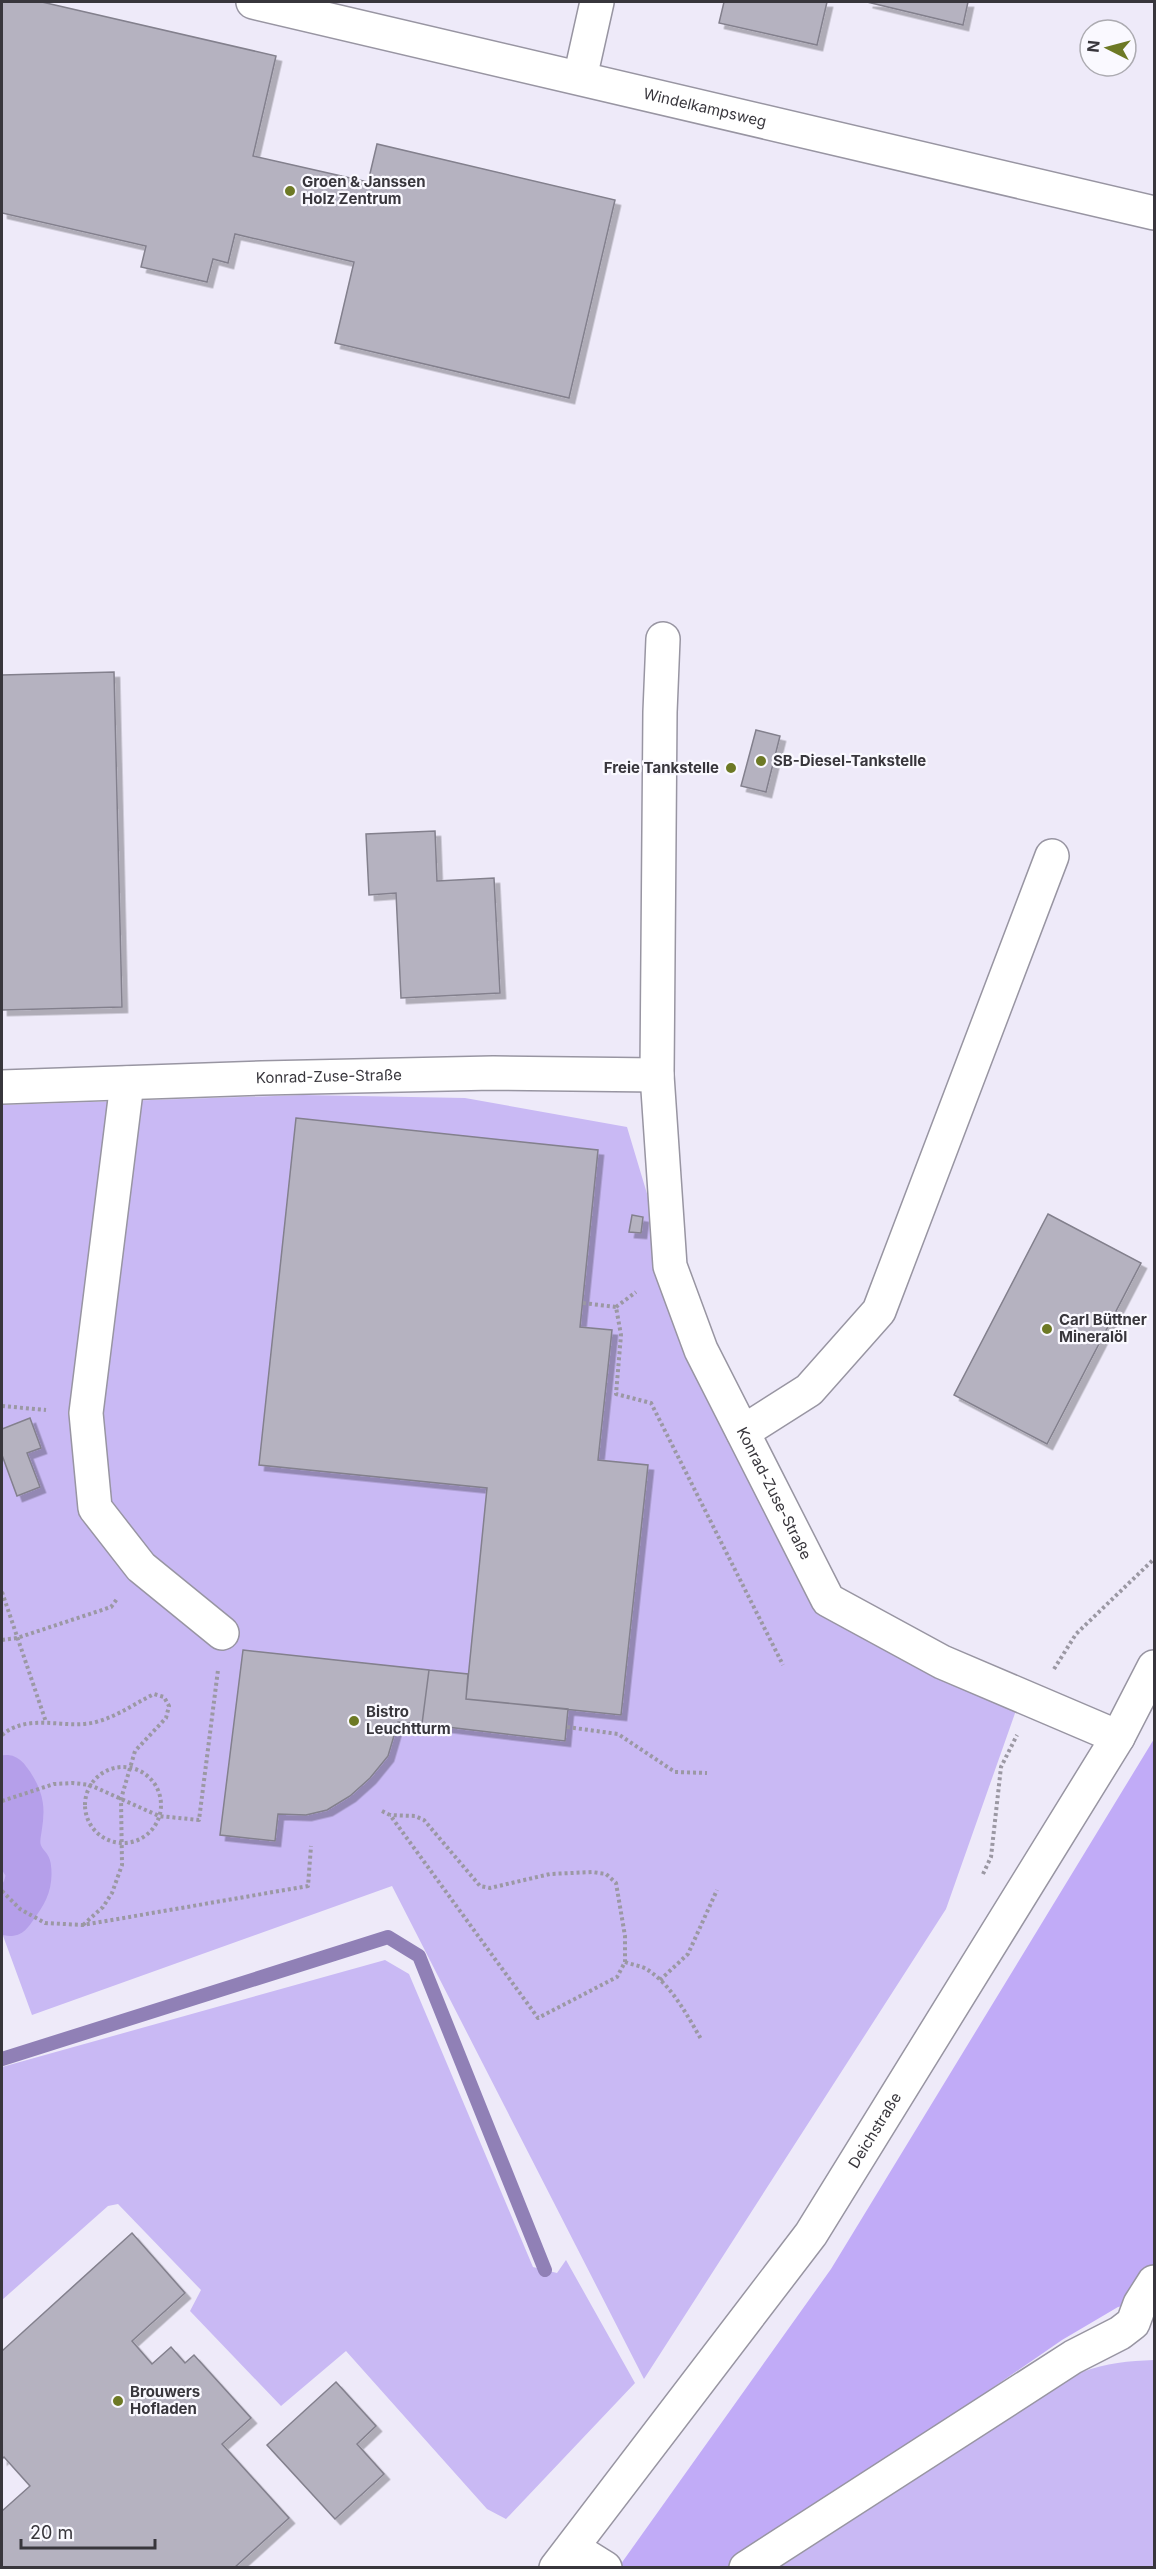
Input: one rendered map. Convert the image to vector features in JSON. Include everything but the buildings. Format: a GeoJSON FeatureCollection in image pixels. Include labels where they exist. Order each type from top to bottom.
{"type":"FeatureCollection","features":[{"type":"Feature","properties":{"kind":"street","name":"Windelkampsweg"},"geometry":{"type":"LineString","coordinates":[[253,2],[1155,213]]}},
{"type":"Feature","properties":{"kind":"street"},"geometry":{"type":"LineString","coordinates":[[580,78],[597,2]]}},
{"type":"Feature","properties":{"kind":"street","name":"Konrad-Zuse-Straße"},"geometry":{"type":"LineString","coordinates":[[663,639],[660,712],[657,1075],[670,1266],[701,1350],[828,1600],[942,1662],[1118,1737]]}},
{"type":"Feature","properties":{"kind":"street"},"geometry":{"type":"LineString","coordinates":[[743,1432],[809,1390],[879,1311],[1052,856]]}},
{"type":"Feature","properties":{"kind":"street","name":"Konrad-Zuse-Straße"},"geometry":{"type":"LineString","coordinates":[[2,1087],[262,1078],[481,1074],[657,1075]]}},
{"type":"Feature","properties":{"kind":"street"},"geometry":{"type":"LineString","coordinates":[[127,1083],[86,1413],[95,1508],[141,1567],[222,1633]]}},
{"type":"Feature","properties":{"kind":"street","name":"Deichstraße"},"geometry":{"type":"LineString","coordinates":[[565,2558],[811,2234],[1118,1737],[1155,1667]]}},
{"type":"Feature","properties":{"kind":"street"},"geometry":{"type":"LineString","coordinates":[[746,2568],[1072,2357],[1120,2333],[1133,2323],[1140,2304],[1155,2282]]}},
{"type":"Feature","properties":{"kind":"street"},"geometry":{"type":"LineString","coordinates":[[565,2558],[605,2568]]}},
{"type":"Feature","properties":{"kind":"path"},"geometry":{"type":"LineString","coordinates":[[583,1303],[616,1307],[621,1335],[616,1394],[651,1403],[783,1665]]}},
{"type":"Feature","properties":{"kind":"path"},"geometry":{"type":"LineString","coordinates":[[981,1877],[991,1857],[1001,1767],[1035,1701],[1076,1634],[1155,1559]]}},
{"type":"Feature","properties":{"kind":"path"},"geometry":{"type":"LineString","coordinates":[[2,1640],[17,1638],[111,1606],[141,1567]]}},
{"type":"Feature","properties":{"kind":"path"},"geometry":{"type":"LineString","coordinates":[[2,1592],[46,1722]]}},
{"type":"Feature","properties":{"kind":"path"},"geometry":{"type":"LineString","coordinates":[[4,1801],[54,1784],[90,1785],[159,1816],[200,1820],[222,1633]]}},
{"type":"Feature","properties":{"kind":"path"},"geometry":{"type":"LineString","coordinates":[[2,1735],[34,1721],[93,1723],[122,1713],[154,1694],[164,1697],[169,1706],[166,1718],[135,1751],[129,1767],[122,1799],[122,1865],[112,1893],[103,1908],[83,1925]]}},
{"type":"Feature","properties":{"kind":"path"},"geometry":{"type":"LineString","coordinates":[[567,1727],[618,1734],[675,1772],[707,1773]]}},
{"type":"Feature","properties":{"kind":"path"},"geometry":{"type":"LineString","coordinates":[[129,1767],[148,1775],[156,1786],[161,1807],[153,1828],[142,1838],[123,1843],[101,1836],[89,1823],[85,1811],[85,1797],[90,1785],[99,1775],[111,1768],[129,1767]]}},
{"type":"Feature","properties":{"kind":"path"},"geometry":{"type":"LineString","coordinates":[[382,1811],[390,1815],[415,1816],[424,1820],[480,1886],[490,1887],[550,1874],[592,1872],[606,1874],[616,1883],[625,1936],[625,1962],[617,1977],[538,2018],[390,1815]]}},
{"type":"Feature","properties":{"kind":"path"},"geometry":{"type":"LineString","coordinates":[[2,1891],[20,1909],[45,1923],[83,1925],[308,1886],[311,1846]]}},
{"type":"Feature","properties":{"kind":"path"},"geometry":{"type":"LineString","coordinates":[[660,1980],[688,1954],[717,1890]]}},
{"type":"Feature","properties":{"kind":"path"},"geometry":{"type":"LineString","coordinates":[[625,1962],[646,1969],[660,1980],[681,2007],[701,2039]]}},
{"type":"Feature","properties":{"kind":"shaded area"},"geometry":{"type":"Polygon","coordinates":[[[303,1095],[465,1098],[627,1127],[687,1327],[818,1600],[1020,1699],[946,1909],[644,2379],[392,1886],[32,2015],[2,1933],[2,1105],[303,1095]]]}},
{"type":"Feature","properties":{"kind":"shaded area"},"geometry":{"type":"Polygon","coordinates":[[[1154,1739],[1154,2300],[1118,2307],[1062,2340],[733,2567],[618,2568],[831,2269],[1154,1739]]]}},
{"type":"Feature","properties":{"kind":"shaded area"},"geometry":{"type":"Polygon","coordinates":[[[385,1960],[409,1974],[533,2267],[557,2273],[566,2260],[635,2383],[506,2519],[487,2509],[346,2351],[281,2406],[190,2311],[201,2290],[118,2204],[108,2206],[2,2300],[2,2067],[385,1960]]]}},
{"type":"Feature","properties":{"kind":"shaded area"},"geometry":{"type":"Polygon","coordinates":[[[1154,2360],[1154,2567],[780,2567],[1082,2372],[1118,2363],[1154,2360]]]}},
{"type":"Feature","properties":{"kind":"waterway"},"geometry":{"type":"LineString","coordinates":[[6,1778],[16,1792],[20,1805],[18,1845],[20,1856],[28,1867],[29,1874],[24,1892],[10,1913]]}},
{"type":"Feature","properties":{"kind":"waterway"},"geometry":{"type":"LineString","coordinates":[[2,2059],[388,1937],[419,1956],[545,2270]]}},
{"type":"Feature","properties":{"kind":"place","name":"Groen & Janssen Holz Zentrum"},"geometry":{"type":"Point","coordinates":[290,191]}},
{"type":"Feature","properties":{"kind":"place","name":"SB-Diesel-Tankstelle"},"geometry":{"type":"Point","coordinates":[761,761]}},
{"type":"Feature","properties":{"kind":"place","name":"Freie Tankstelle"},"geometry":{"type":"Point","coordinates":[731,768]}},
{"type":"Feature","properties":{"kind":"place","name":"Carl Büttner Mineralöl"},"geometry":{"type":"Point","coordinates":[1047,1329]}},
{"type":"Feature","properties":{"kind":"place","name":"Bistro Leuchtturm"},"geometry":{"type":"Point","coordinates":[354,1721]}},
{"type":"Feature","properties":{"kind":"place","name":"Brouwers Hofladen"},"geometry":{"type":"Point","coordinates":[118,2401]}}]}
